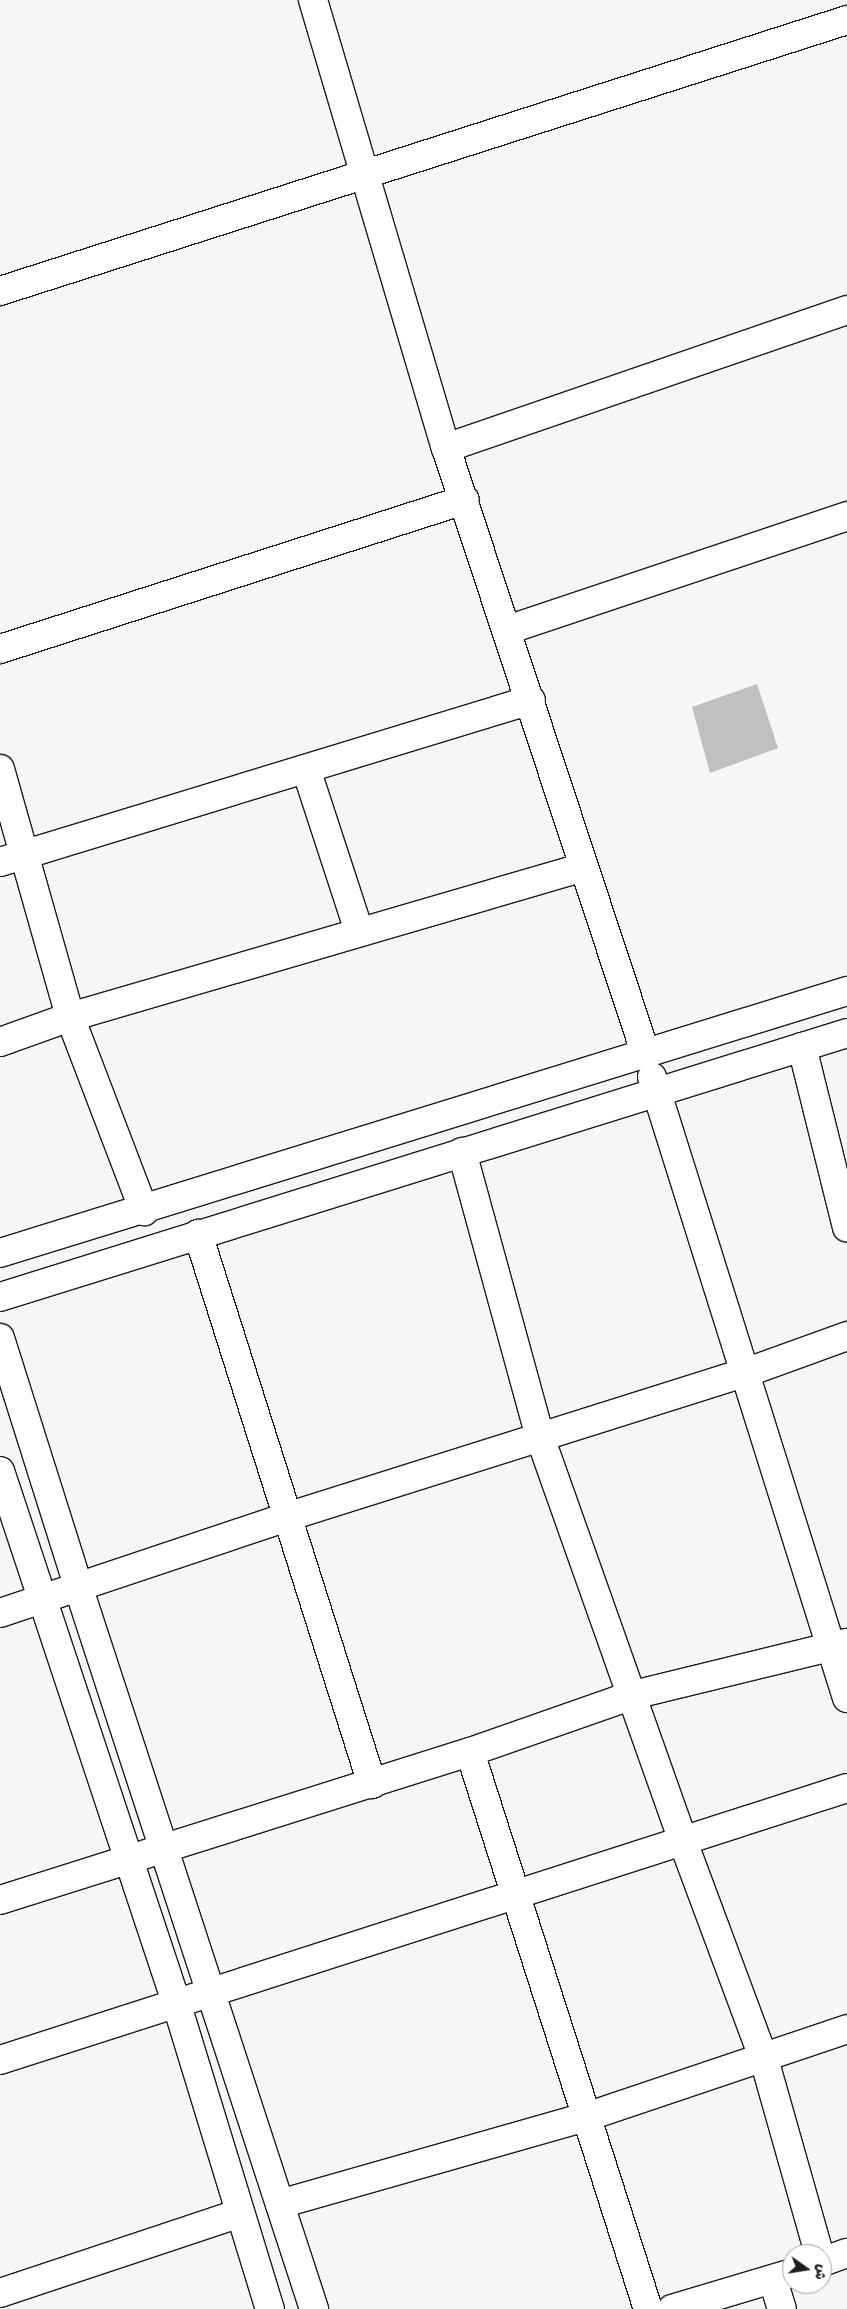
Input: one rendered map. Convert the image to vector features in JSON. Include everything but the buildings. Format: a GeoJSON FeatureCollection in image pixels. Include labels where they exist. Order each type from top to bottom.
{"type":"FeatureCollection","features":[{"type":"Feature","properties":{"kind":"street"},"geometry":{"type":"LineString","coordinates":[[313,0],[446,448],[465,500],[646,1054],[744,1374],[839,1646],[847,1698]]}},
{"type":"Feature","properties":{"kind":"street"},"geometry":{"type":"LineString","coordinates":[[0,291],[366,176],[847,20]]}},
{"type":"Feature","properties":{"kind":"street"},"geometry":{"type":"LineString","coordinates":[[446,448],[847,310]]}},
{"type":"Feature","properties":{"kind":"street"},"geometry":{"type":"LineString","coordinates":[[0,649],[465,500]]}},
{"type":"Feature","properties":{"kind":"street"},"geometry":{"type":"LineString","coordinates":[[507,630],[847,516]]}},
{"type":"Feature","properties":{"kind":"street"},"geometry":{"type":"LineString","coordinates":[[0,862],[531,700]]}},
{"type":"Feature","properties":{"kind":"street"},"geometry":{"type":"LineString","coordinates":[[0,769],[26,855],[70,1016],[144,1211]]}},
{"type":"Feature","properties":{"kind":"street"},"geometry":{"type":"LineString","coordinates":[[306,769],[359,931]]}},
{"type":"Feature","properties":{"kind":"street"},"geometry":{"type":"LineString","coordinates":[[0,1042],[70,1016],[584,867]]}},
{"type":"Feature","properties":{"kind":"street"},"geometry":{"type":"LineString","coordinates":[[0,1253],[144,1211],[302,1160],[847,992]]}},
{"type":"Feature","properties":{"kind":"street"},"geometry":{"type":"LineString","coordinates":[[0,1297],[847,1034]]}},
{"type":"Feature","properties":{"kind":"street"},"geometry":{"type":"LineString","coordinates":[[802,1047],[847,1226]]}},
{"type":"Feature","properties":{"kind":"street"},"geometry":{"type":"LineString","coordinates":[[462,1152],[540,1437],[633,1695],[682,1839],[764,2058],[816,2244]]}},
{"type":"Feature","properties":{"kind":"street"},"geometry":{"type":"LineString","coordinates":[[302,1160],[312,1199]]}},
{"type":"Feature","properties":{"kind":"street"},"geometry":{"type":"LineString","coordinates":[[198,1234],[372,1784]]}},
{"type":"Feature","properties":{"kind":"street"},"geometry":{"type":"LineString","coordinates":[[0,1612],[287,1517],[744,1374],[847,1336]]}},
{"type":"Feature","properties":{"kind":"street"},"geometry":{"type":"LineString","coordinates":[[0,1338],[78,1586],[314,2309]]}},
{"type":"Feature","properties":{"kind":"street"},"geometry":{"type":"LineString","coordinates":[[0,1471],[176,2002],[270,2309]]}},
{"type":"Feature","properties":{"kind":"street"},"geometry":{"type":"LineString","coordinates":[[0,1900],[128,1860],[164,1846],[372,1784],[633,1695],[839,1646]]}},
{"type":"Feature","properties":{"kind":"street"},"geometry":{"type":"LineString","coordinates":[[470,1752],[589,2116],[648,2309]]}},
{"type":"Feature","properties":{"kind":"street"},"geometry":{"type":"LineString","coordinates":[[0,2060],[176,2002],[517,1895],[682,1839],[847,1788]]}},
{"type":"Feature","properties":{"kind":"street"},"geometry":{"type":"LineString","coordinates":[[280,2204],[589,2116],[847,2029]]}},
{"type":"Feature","properties":{"kind":"street"},"geometry":{"type":"LineString","coordinates":[[0,2293],[240,2213]]}},
{"type":"Feature","properties":{"kind":"street"},"geometry":{"type":"LineString","coordinates":[[832,2258],[847,2252]]}},
{"type":"Feature","properties":{"kind":"street"},"geometry":{"type":"LineString","coordinates":[[672,2309],[782,2277]]}},
{"type":"Feature","properties":{"kind":"street"},"geometry":{"type":"LineString","coordinates":[[782,2294],[782,2309]]}}]}
